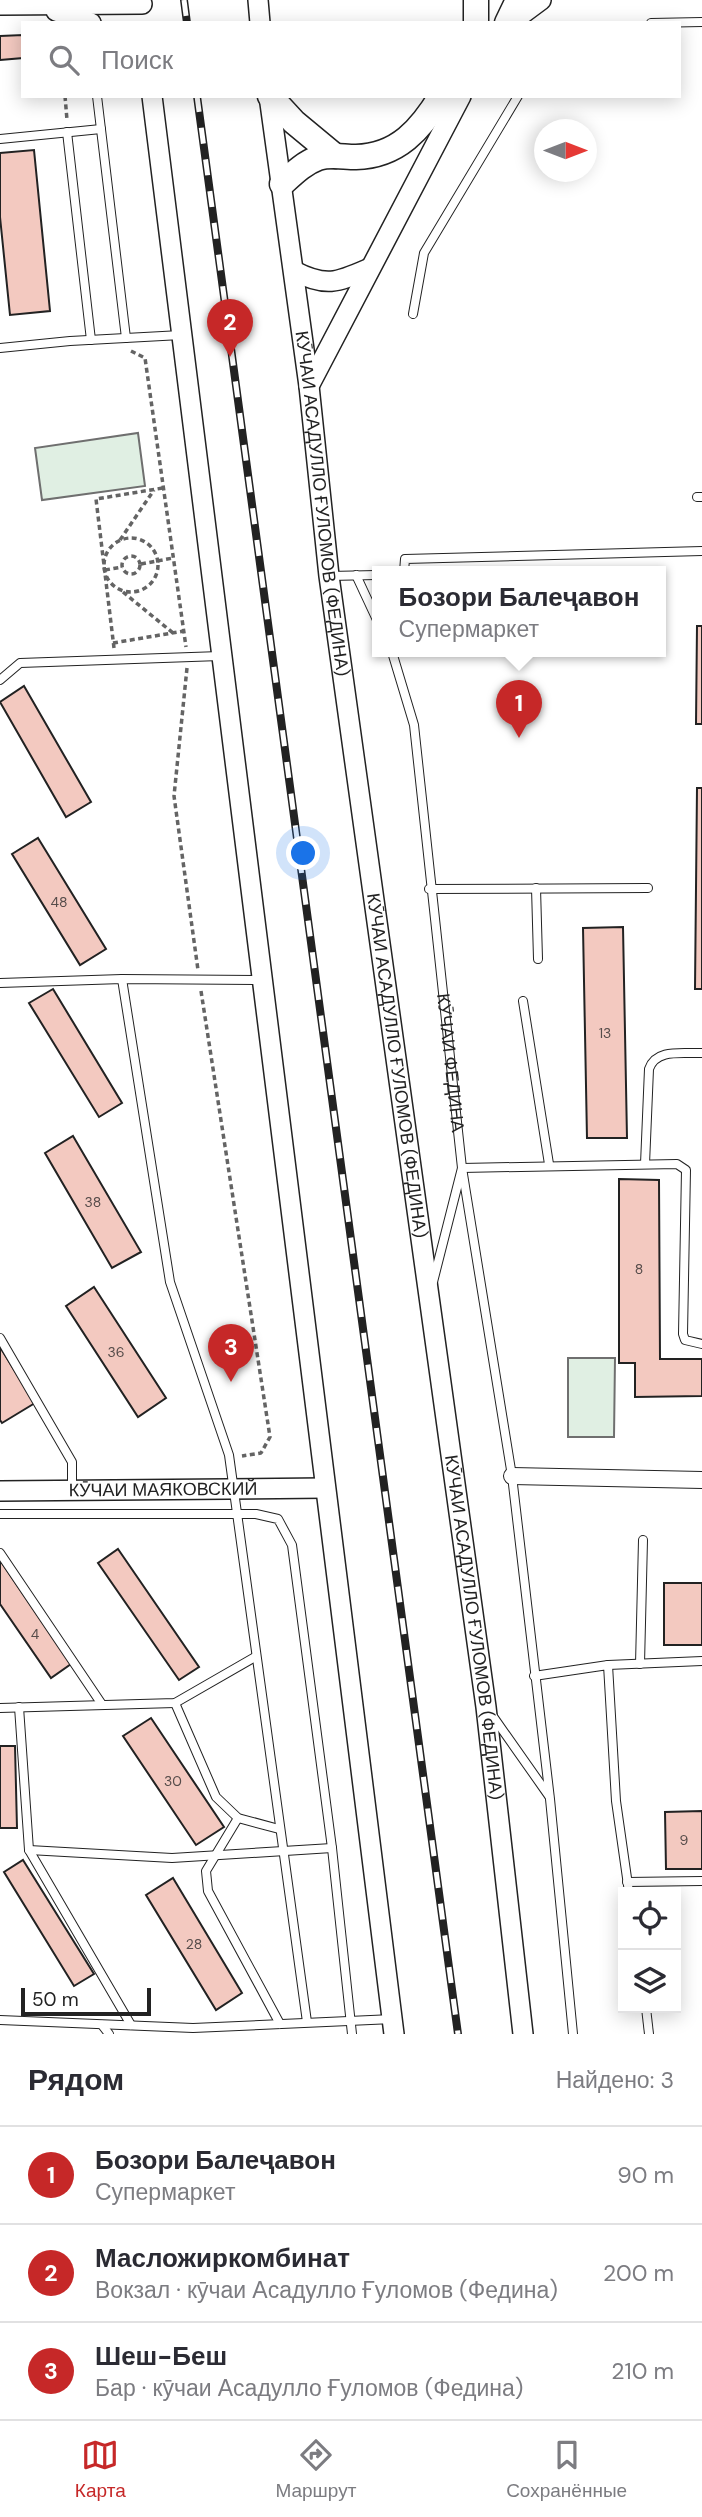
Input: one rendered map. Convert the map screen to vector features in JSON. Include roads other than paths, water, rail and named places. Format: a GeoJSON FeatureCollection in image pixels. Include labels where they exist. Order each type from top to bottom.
{"type":"FeatureCollection","features":[{"type":"Feature","properties":{"kind":"main road"},"geometry":{"type":"LineString","coordinates":[[476,0],[476,21]]}},
{"type":"Feature","properties":{"kind":"main road"},"geometry":{"type":"LineString","coordinates":[[510,21],[518,0]]}},
{"type":"Feature","properties":{"kind":"main road"},"geometry":{"type":"LineString","coordinates":[[272,98],[294,122],[335,156]]}},
{"type":"Feature","properties":{"kind":"main road"},"geometry":{"type":"LineString","coordinates":[[282,184],[317,158],[367,156],[402,144],[424,123],[440,98]]}},
{"type":"Feature","properties":{"kind":"street"},"geometry":{"type":"LineString","coordinates":[[258,0],[260,21]]}},
{"type":"Feature","properties":{"kind":"street"},"geometry":{"type":"LineString","coordinates":[[512,21],[541,0]]}},
{"type":"Feature","properties":{"kind":"street"},"geometry":{"type":"LineString","coordinates":[[0,5],[142,9]]}},
{"type":"Feature","properties":{"kind":"street"},"geometry":{"type":"LineString","coordinates":[[38,6],[86,21]]}},
{"type":"Feature","properties":{"kind":"street"},"geometry":{"type":"LineString","coordinates":[[152,98],[260,980],[393,2027]]}},
{"type":"Feature","properties":{"kind":"street","name":"КӮЧАИ АСАДУЛЛО ҒУЛОМОВ (ФЕДИНА)"},"geometry":{"type":"LineString","coordinates":[[270,98],[309,386],[328,576],[486,1707],[523,2034]]}},
{"type":"Feature","properties":{"kind":"street"},"geometry":{"type":"LineString","coordinates":[[309,386],[460,98]]}},
{"type":"Feature","properties":{"kind":"street"},"geometry":{"type":"LineString","coordinates":[[294,271],[323,283],[341,280],[370,268]]}},
{"type":"Feature","properties":{"kind":"street"},"geometry":{"type":"LineString","coordinates":[[512,1476],[702,1480]]}},
{"type":"Feature","properties":{"kind":"street","name":"КӮЧАИ МАЯКОВСКИЙ"},"geometry":{"type":"LineString","coordinates":[[0,1491],[232,1491],[324,1488]]}},
{"type":"Feature","properties":{"kind":"lane"},"geometry":{"type":"LineString","coordinates":[[681,22],[702,22]]}},
{"type":"Feature","properties":{"kind":"lane"},"geometry":{"type":"LineString","coordinates":[[97,98],[126,338]]}},
{"type":"Feature","properties":{"kind":"lane"},"geometry":{"type":"LineString","coordinates":[[413,314],[424,253],[517,98]]}},
{"type":"Feature","properties":{"kind":"lane"},"geometry":{"type":"LineString","coordinates":[[0,139],[101,129]]}},
{"type":"Feature","properties":{"kind":"lane"},"geometry":{"type":"LineString","coordinates":[[67,132],[92,340]]}},
{"type":"Feature","properties":{"kind":"lane"},"geometry":{"type":"LineString","coordinates":[[0,348],[181,335]]}},
{"type":"Feature","properties":{"kind":"lane"},"geometry":{"type":"LineString","coordinates":[[404,566],[405,559],[702,551]]}},
{"type":"Feature","properties":{"kind":"lane"},"geometry":{"type":"LineString","coordinates":[[356,575],[372,609]]}},
{"type":"Feature","properties":{"kind":"lane"},"geometry":{"type":"LineString","coordinates":[[328,576],[372,575]]}},
{"type":"Feature","properties":{"kind":"lane"},"geometry":{"type":"LineString","coordinates":[[0,680],[20,663],[220,656]]}},
{"type":"Feature","properties":{"kind":"lane","name":"КӮЧАИ ФЕДИНА"},"geometry":{"type":"LineString","coordinates":[[394,657],[414,725],[429,889],[462,1168],[512,1476],[534,1676],[551,1798],[573,2034]]}},
{"type":"Feature","properties":{"kind":"lane"},"geometry":{"type":"LineString","coordinates":[[536,888],[538,959]]}},
{"type":"Feature","properties":{"kind":"lane"},"geometry":{"type":"LineString","coordinates":[[429,889],[648,888]]}},
{"type":"Feature","properties":{"kind":"lane"},"geometry":{"type":"LineString","coordinates":[[0,983],[199,978],[260,980]]}},
{"type":"Feature","properties":{"kind":"lane"},"geometry":{"type":"LineString","coordinates":[[122,979],[170,1282],[229,1455],[307,2022]]}},
{"type":"Feature","properties":{"kind":"lane"},"geometry":{"type":"LineString","coordinates":[[523,1001],[549,1164]]}},
{"type":"Feature","properties":{"kind":"lane"},"geometry":{"type":"LineString","coordinates":[[645,1164],[649,1069],[652,1060],[658,1055],[702,1053]]}},
{"type":"Feature","properties":{"kind":"lane"},"geometry":{"type":"LineString","coordinates":[[429,1295],[462,1168],[549,1164],[677,1164],[686,1170],[683,1334],[685,1340],[702,1344]]}},
{"type":"Feature","properties":{"kind":"lane"},"geometry":{"type":"LineString","coordinates":[[0,1338],[72,1462],[72,1490]]}},
{"type":"Feature","properties":{"kind":"lane"},"geometry":{"type":"LineString","coordinates":[[0,1514],[256,1514],[278,1519],[292,1545],[332,1848],[352,2034]]}},
{"type":"Feature","properties":{"kind":"lane"},"geometry":{"type":"LineString","coordinates":[[640,1664],[643,1540]]}},
{"type":"Feature","properties":{"kind":"lane"},"geometry":{"type":"LineString","coordinates":[[0,1553],[101,1703]]}},
{"type":"Feature","properties":{"kind":"lane"},"geometry":{"type":"LineString","coordinates":[[0,1708],[101,1703],[175,1703],[255,1657]]}},
{"type":"Feature","properties":{"kind":"lane"},"geometry":{"type":"LineString","coordinates":[[534,1676],[608,1665],[702,1661]]}},
{"type":"Feature","properties":{"kind":"lane"},"geometry":{"type":"LineString","coordinates":[[608,1665],[616,1801],[628,1887]]}},
{"type":"Feature","properties":{"kind":"lane"},"geometry":{"type":"LineString","coordinates":[[175,1703],[216,1797],[238,1818],[279,1829]]}},
{"type":"Feature","properties":{"kind":"lane"},"geometry":{"type":"LineString","coordinates":[[19,1707],[29,1850],[131,2025]]}},
{"type":"Feature","properties":{"kind":"lane"},"geometry":{"type":"LineString","coordinates":[[486,1707],[551,1798]]}},
{"type":"Feature","properties":{"kind":"lane"},"geometry":{"type":"LineString","coordinates":[[238,1818],[206,1871],[208,1891],[281,2024]]}},
{"type":"Feature","properties":{"kind":"lane"},"geometry":{"type":"LineString","coordinates":[[29,1850],[172,1858],[332,1848]]}},
{"type":"Feature","properties":{"kind":"lane"},"geometry":{"type":"LineString","coordinates":[[627,1882],[702,1881]]}},
{"type":"Feature","properties":{"kind":"lane"},"geometry":{"type":"LineString","coordinates":[[647,2013],[649,2034]]}},
{"type":"Feature","properties":{"kind":"lane"},"geometry":{"type":"LineString","coordinates":[[0,2020],[49,2024],[131,2025],[195,2031],[350,2021],[393,2027]]}},
{"type":"Feature","properties":{"kind":"lane"},"geometry":{"type":"LineString","coordinates":[[49,2024],[56,2034]]}},
{"type":"Feature","properties":{"kind":"lane"},"geometry":{"type":"LineString","coordinates":[[102,2025],[109,2034]]}},
{"type":"Feature","properties":{"kind":"railway"},"geometry":{"type":"LineString","coordinates":[[184,0],[187,21]]}},
{"type":"Feature","properties":{"kind":"railway"},"geometry":{"type":"LineString","coordinates":[[197,98],[458,2034]]}},
{"type":"Feature","properties":{"kind":"place","name":"Масложиркомбинат"},"geometry":{"type":"Point","coordinates":[230,357]}},
{"type":"Feature","properties":{"kind":"place","name":"Бозори Балеҷавон"},"geometry":{"type":"Point","coordinates":[519,738]}},
{"type":"Feature","properties":{"kind":"place","name":"Шеш-Беш"},"geometry":{"type":"Point","coordinates":[231,1382]}}]}
